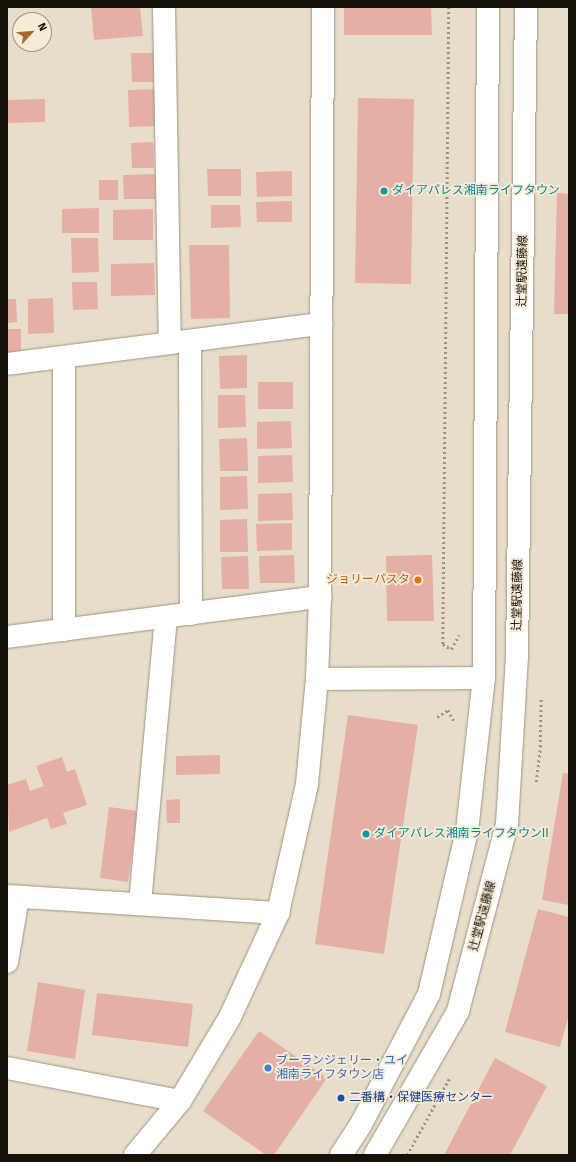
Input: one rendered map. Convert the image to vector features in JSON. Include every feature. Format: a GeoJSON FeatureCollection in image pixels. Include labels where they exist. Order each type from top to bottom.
{"type":"FeatureCollection","features":[{"type":"Feature","properties":{"kind":"street"},"geometry":{"type":"LineString","coordinates":[[164,7],[191,614]]}},
{"type":"Feature","properties":{"kind":"street"},"geometry":{"type":"LineString","coordinates":[[135,1155],[180,1101],[230,1017],[278,913],[307,784],[317,679],[320,598],[323,7]]}},
{"type":"Feature","properties":{"kind":"street"},"geometry":{"type":"LineString","coordinates":[[341,1155],[360,1126],[429,994],[467,831],[484,678],[488,7]]}},
{"type":"Feature","properties":{"kind":"street","name":"辻堂駅遠藤線"},"geometry":{"type":"LineString","coordinates":[[375,1155],[458,1011],[507,824],[517,649],[526,7]]}},
{"type":"Feature","properties":{"kind":"street"},"geometry":{"type":"LineString","coordinates":[[7,364],[321,324]]}},
{"type":"Feature","properties":{"kind":"street"},"geometry":{"type":"LineString","coordinates":[[64,357],[64,630]]}},
{"type":"Feature","properties":{"kind":"street"},"geometry":{"type":"LineString","coordinates":[[7,637],[320,598]]}},
{"type":"Feature","properties":{"kind":"street"},"geometry":{"type":"LineString","coordinates":[[140,903],[166,617]]}},
{"type":"Feature","properties":{"kind":"street"},"geometry":{"type":"LineString","coordinates":[[317,679],[484,678]]}},
{"type":"Feature","properties":{"kind":"street"},"geometry":{"type":"LineString","coordinates":[[7,962],[12,896],[278,913]]}},
{"type":"Feature","properties":{"kind":"street"},"geometry":{"type":"LineString","coordinates":[[7,1068],[180,1101]]}},
{"type":"Feature","properties":{"kind":"path"},"geometry":{"type":"LineString","coordinates":[[449,7],[443,644],[451,649],[459,637]]}},
{"type":"Feature","properties":{"kind":"path"},"geometry":{"type":"LineString","coordinates":[[437,717],[448,710],[457,725]]}},
{"type":"Feature","properties":{"kind":"building"},"geometry":{"type":"Polygon","coordinates":[[[91,7],[140,7],[143,36],[94,40],[91,7]]]}},
{"type":"Feature","properties":{"kind":"building"},"geometry":{"type":"Polygon","coordinates":[[[344,7],[431,7],[432,35],[344,35],[344,7]]]}},
{"type":"Feature","properties":{"kind":"building"},"geometry":{"type":"Polygon","coordinates":[[[131,53],[157,53],[157,82],[132,82],[131,53]]]}},
{"type":"Feature","properties":{"kind":"building"},"geometry":{"type":"Polygon","coordinates":[[[156,89],[157,126],[129,127],[128,90],[156,89]]]}},
{"type":"Feature","properties":{"kind":"building","name":"ダイアパレス湘南ライフタウン"},"geometry":{"type":"Polygon","coordinates":[[[358,98],[414,99],[411,284],[355,283],[358,98]]]}},
{"type":"Feature","properties":{"kind":"building"},"geometry":{"type":"Polygon","coordinates":[[[45,99],[45,122],[7,123],[7,100],[45,99]]]}},
{"type":"Feature","properties":{"kind":"building"},"geometry":{"type":"Polygon","coordinates":[[[153,142],[154,168],[132,168],[131,143],[153,142]]]}},
{"type":"Feature","properties":{"kind":"building"},"geometry":{"type":"Polygon","coordinates":[[[207,169],[241,169],[241,196],[208,196],[207,169]]]}},
{"type":"Feature","properties":{"kind":"building"},"geometry":{"type":"Polygon","coordinates":[[[292,171],[292,196],[257,197],[256,172],[292,171]]]}},
{"type":"Feature","properties":{"kind":"building"},"geometry":{"type":"Polygon","coordinates":[[[155,174],[155,199],[124,199],[123,175],[155,174]]]}},
{"type":"Feature","properties":{"kind":"building"},"geometry":{"type":"Polygon","coordinates":[[[99,180],[118,180],[118,200],[99,200],[99,180]]]}},
{"type":"Feature","properties":{"kind":"building"},"geometry":{"type":"Polygon","coordinates":[[[557,193],[569,194],[569,314],[554,314],[557,193]]]}},
{"type":"Feature","properties":{"kind":"building"},"geometry":{"type":"Polygon","coordinates":[[[292,201],[292,222],[257,222],[256,202],[292,201]]]}},
{"type":"Feature","properties":{"kind":"building"},"geometry":{"type":"Polygon","coordinates":[[[211,205],[240,205],[241,227],[211,228],[211,205]]]}},
{"type":"Feature","properties":{"kind":"building"},"geometry":{"type":"Polygon","coordinates":[[[99,208],[99,233],[62,233],[62,209],[99,208]]]}},
{"type":"Feature","properties":{"kind":"building"},"geometry":{"type":"Polygon","coordinates":[[[153,209],[153,240],[113,240],[113,210],[153,209]]]}},
{"type":"Feature","properties":{"kind":"building"},"geometry":{"type":"Polygon","coordinates":[[[71,238],[98,238],[99,272],[72,273],[71,238]]]}},
{"type":"Feature","properties":{"kind":"building"},"geometry":{"type":"Polygon","coordinates":[[[189,245],[229,245],[230,318],[191,319],[189,245]]]}},
{"type":"Feature","properties":{"kind":"building"},"geometry":{"type":"Polygon","coordinates":[[[154,263],[155,295],[111,296],[111,264],[154,263]]]}},
{"type":"Feature","properties":{"kind":"building"},"geometry":{"type":"Polygon","coordinates":[[[72,282],[97,282],[98,309],[73,310],[72,282]]]}},
{"type":"Feature","properties":{"kind":"building"},"geometry":{"type":"Polygon","coordinates":[[[53,298],[54,333],[28,334],[28,299],[53,298]]]}},
{"type":"Feature","properties":{"kind":"building"},"geometry":{"type":"Polygon","coordinates":[[[7,299],[16,299],[17,322],[7,323],[7,299]]]}},
{"type":"Feature","properties":{"kind":"building"},"geometry":{"type":"Polygon","coordinates":[[[7,329],[21,329],[21,353],[7,354],[7,329]]]}},
{"type":"Feature","properties":{"kind":"building"},"geometry":{"type":"Polygon","coordinates":[[[247,355],[247,388],[220,389],[219,356],[247,355]]]}},
{"type":"Feature","properties":{"kind":"building"},"geometry":{"type":"Polygon","coordinates":[[[258,382],[293,382],[293,409],[258,409],[258,382]]]}},
{"type":"Feature","properties":{"kind":"building"},"geometry":{"type":"Polygon","coordinates":[[[218,395],[245,395],[246,427],[218,428],[218,395]]]}},
{"type":"Feature","properties":{"kind":"building"},"geometry":{"type":"Polygon","coordinates":[[[291,421],[292,448],[257,449],[257,422],[291,421]]]}},
{"type":"Feature","properties":{"kind":"building"},"geometry":{"type":"Polygon","coordinates":[[[247,438],[248,471],[220,471],[219,439],[247,438]]]}},
{"type":"Feature","properties":{"kind":"building"},"geometry":{"type":"Polygon","coordinates":[[[292,455],[293,482],[258,483],[258,456],[292,455]]]}},
{"type":"Feature","properties":{"kind":"building"},"geometry":{"type":"Polygon","coordinates":[[[247,476],[248,509],[220,510],[220,477],[247,476]]]}},
{"type":"Feature","properties":{"kind":"building"},"geometry":{"type":"Polygon","coordinates":[[[292,493],[293,520],[258,521],[258,494],[292,493]]]}},
{"type":"Feature","properties":{"kind":"building"},"geometry":{"type":"Polygon","coordinates":[[[247,519],[248,552],[220,552],[220,520],[247,519]]]}},
{"type":"Feature","properties":{"kind":"building"},"geometry":{"type":"Polygon","coordinates":[[[292,523],[292,550],[257,551],[256,524],[292,523]]]}},
{"type":"Feature","properties":{"kind":"building"},"geometry":{"type":"Polygon","coordinates":[[[294,555],[295,583],[260,583],[259,556],[294,555]]]}},
{"type":"Feature","properties":{"kind":"building"},"geometry":{"type":"Polygon","coordinates":[[[432,555],[434,621],[387,621],[386,556],[432,555]]]}},
{"type":"Feature","properties":{"kind":"building"},"geometry":{"type":"Polygon","coordinates":[[[248,556],[249,589],[222,589],[221,557],[248,556]]]}},
{"type":"Feature","properties":{"kind":"building","name":"ダイアパレス湘南ライフタウンII"},"geometry":{"type":"Polygon","coordinates":[[[348,715],[418,725],[384,954],[315,944],[348,715]]]}},
{"type":"Feature","properties":{"kind":"building"},"geometry":{"type":"Polygon","coordinates":[[[220,755],[220,774],[176,775],[176,756],[220,755]]]}},
{"type":"Feature","properties":{"kind":"building"},"geometry":{"type":"Polygon","coordinates":[[[62,757],[67,772],[75,769],[87,805],[63,813],[67,824],[51,829],[47,818],[9,832],[7,785],[26,779],[30,791],[44,786],[36,766],[62,757]]]}},
{"type":"Feature","properties":{"kind":"building"},"geometry":{"type":"Polygon","coordinates":[[[563,773],[569,774],[569,905],[542,900],[563,773]]]}},
{"type":"Feature","properties":{"kind":"building"},"geometry":{"type":"Polygon","coordinates":[[[180,799],[180,823],[167,823],[166,800],[180,799]]]}},
{"type":"Feature","properties":{"kind":"building"},"geometry":{"type":"Polygon","coordinates":[[[109,807],[138,811],[128,882],[100,878],[109,807]]]}},
{"type":"Feature","properties":{"kind":"building"},"geometry":{"type":"Polygon","coordinates":[[[538,909],[569,917],[569,1014],[560,1047],[505,1032],[538,909]]]}},
{"type":"Feature","properties":{"kind":"building"},"geometry":{"type":"Polygon","coordinates":[[[38,982],[85,990],[75,1059],[27,1051],[38,982]]]}},
{"type":"Feature","properties":{"kind":"building"},"geometry":{"type":"Polygon","coordinates":[[[97,993],[193,1004],[188,1047],[92,1035],[97,993]]]}},
{"type":"Feature","properties":{"kind":"building"},"geometry":{"type":"Polygon","coordinates":[[[259,1031],[327,1078],[274,1155],[266,1155],[203,1111],[259,1031]]]}},
{"type":"Feature","properties":{"kind":"building"},"geometry":{"type":"Polygon","coordinates":[[[495,1058],[547,1086],[510,1155],[444,1155],[495,1058]]]}},
{"type":"Feature","properties":{"kind":"place","name":"ダイアパレス湘南ライフタウン"},"geometry":{"type":"Point","coordinates":[384,191]}},
{"type":"Feature","properties":{"kind":"place","name":"ジョリーパスタ"},"geometry":{"type":"Point","coordinates":[418,580]}},
{"type":"Feature","properties":{"kind":"place","name":"ダイアパレス湘南ライフタウンII"},"geometry":{"type":"Point","coordinates":[366,834]}},
{"type":"Feature","properties":{"kind":"place","name":"ブーランジェリー・ユイ 湘南ライフタウン店"},"geometry":{"type":"Point","coordinates":[268,1068]}},
{"type":"Feature","properties":{"kind":"place","name":"二番構・保健医療センター"},"geometry":{"type":"Point","coordinates":[341,1098]}}]}
